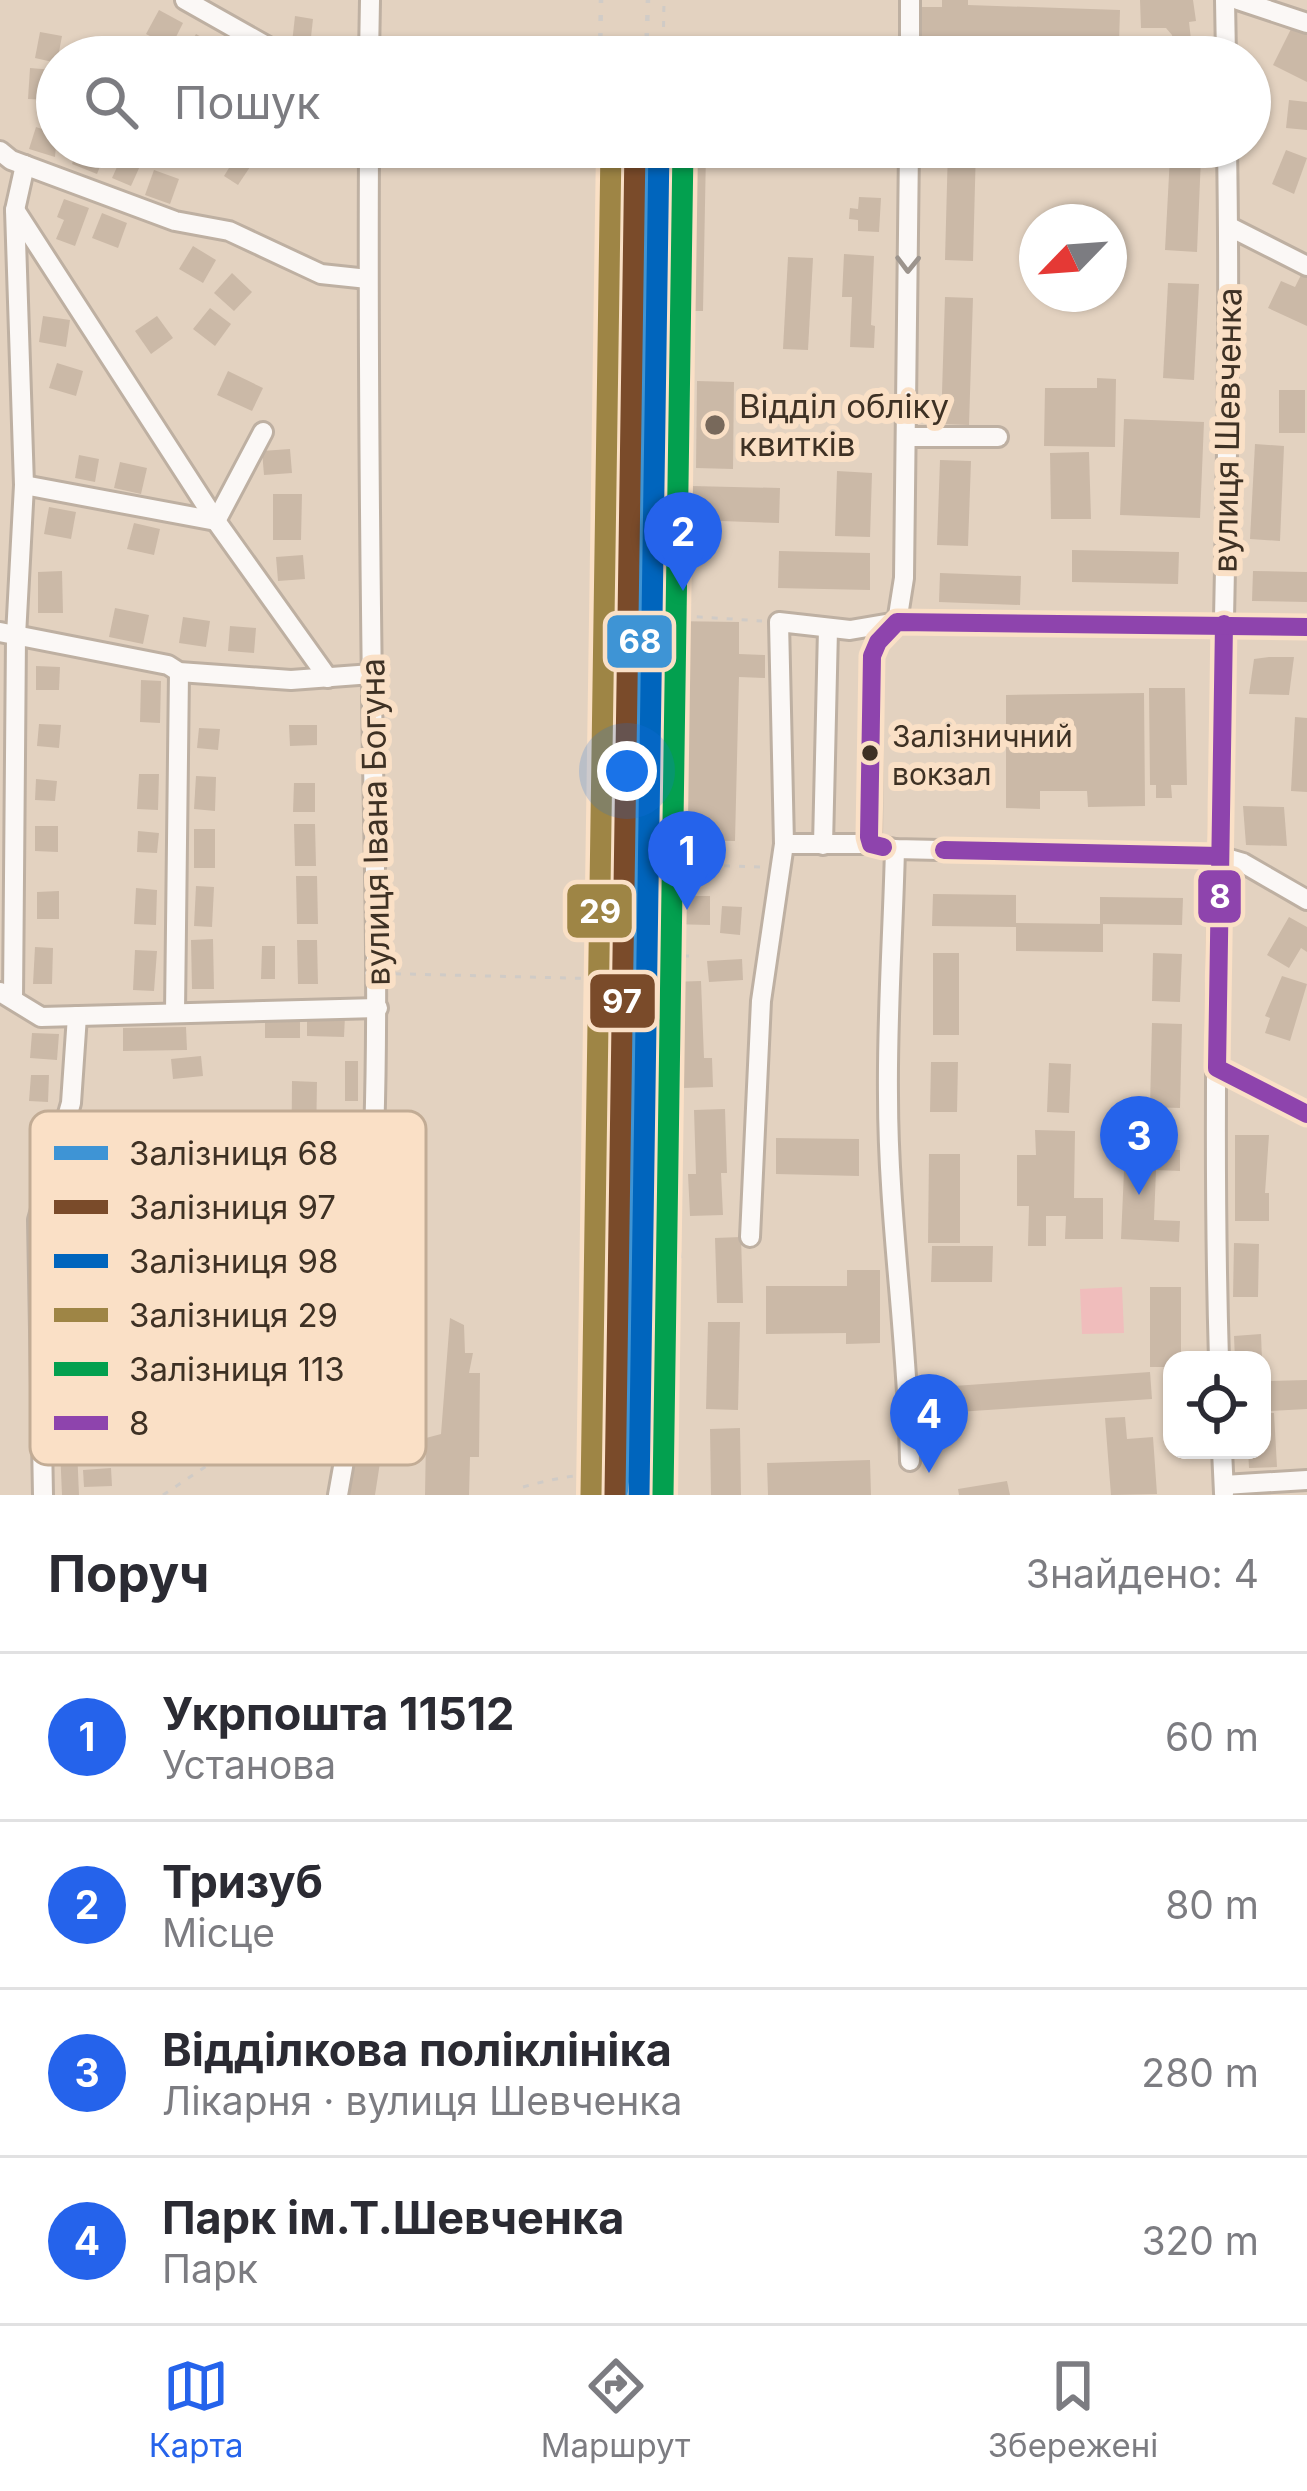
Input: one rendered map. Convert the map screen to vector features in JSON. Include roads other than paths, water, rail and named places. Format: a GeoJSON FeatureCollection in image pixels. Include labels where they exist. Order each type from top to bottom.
{"type":"FeatureCollection","features":[{"type":"Feature","properties":{"kind":"street"},"geometry":{"type":"LineString","coordinates":[[185,0],[249,36]]}},
{"type":"Feature","properties":{"kind":"street"},"geometry":{"type":"LineString","coordinates":[[370,0],[370,36]]}},
{"type":"Feature","properties":{"kind":"street"},"geometry":{"type":"LineString","coordinates":[[910,0],[910,36]]}},
{"type":"Feature","properties":{"kind":"street"},"geometry":{"type":"LineString","coordinates":[[1225,0],[1226,36]]}},
{"type":"Feature","properties":{"kind":"street"},"geometry":{"type":"LineString","coordinates":[[1238,0],[1307,23]]}},
{"type":"Feature","properties":{"kind":"street"},"geometry":{"type":"LineString","coordinates":[[0,151],[25,165],[175,221],[229,231],[321,274],[368,279]]}},
{"type":"Feature","properties":{"kind":"street"},"geometry":{"type":"LineString","coordinates":[[25,165],[15,210],[24,485],[8,634],[7,996],[41,1016],[378,1008]]}},
{"type":"Feature","properties":{"kind":"street","name":"вулиця Івана Богуна"},"geometry":{"type":"LineString","coordinates":[[369,168],[378,1008],[374,1111]]}},
{"type":"Feature","properties":{"kind":"street"},"geometry":{"type":"LineString","coordinates":[[909,168],[904,578],[897,622],[872,656],[883,847],[888,1098],[910,1461]]}},
{"type":"Feature","properties":{"kind":"street","name":"вулиця Шевченка"},"geometry":{"type":"LineString","coordinates":[[1219,1351],[1216,1068],[1227,168]]}},
{"type":"Feature","properties":{"kind":"street"},"geometry":{"type":"LineString","coordinates":[[15,210],[216,521],[328,678]]}},
{"type":"Feature","properties":{"kind":"street"},"geometry":{"type":"LineString","coordinates":[[1228,226],[1307,266]]}},
{"type":"Feature","properties":{"kind":"street"},"geometry":{"type":"LineString","coordinates":[[216,521],[263,432]]}},
{"type":"Feature","properties":{"kind":"street"},"geometry":{"type":"LineString","coordinates":[[906,437],[998,436]]}},
{"type":"Feature","properties":{"kind":"street"},"geometry":{"type":"LineString","coordinates":[[24,485],[216,521]]}},
{"type":"Feature","properties":{"kind":"street"},"geometry":{"type":"LineString","coordinates":[[750,1237],[761,1001],[784,844],[779,622],[850,630],[897,622],[1307,627]]}},
{"type":"Feature","properties":{"kind":"street"},"geometry":{"type":"LineString","coordinates":[[823,845],[828,629]]}},
{"type":"Feature","properties":{"kind":"street"},"geometry":{"type":"LineString","coordinates":[[8,634],[168,665],[179,672],[292,680],[372,674]]}},
{"type":"Feature","properties":{"kind":"street"},"geometry":{"type":"LineString","coordinates":[[175,1012],[179,672]]}},
{"type":"Feature","properties":{"kind":"street"},"geometry":{"type":"LineString","coordinates":[[784,844],[1219,856],[1243,863],[1307,900]]}},
{"type":"Feature","properties":{"kind":"street"},"geometry":{"type":"LineString","coordinates":[[69,1111],[77,1016]]}},
{"type":"Feature","properties":{"kind":"street"},"geometry":{"type":"LineString","coordinates":[[1216,1068],[1307,1114]]}},
{"type":"Feature","properties":{"kind":"street"},"geometry":{"type":"LineString","coordinates":[[1222,1459],[1224,1490],[1307,1480]]}},
{"type":"Feature","properties":{"kind":"street"},"geometry":{"type":"LineString","coordinates":[[43,1465],[44,1495]]}},
{"type":"Feature","properties":{"kind":"street","name":"вулиця Івана Богуна"},"geometry":{"type":"LineString","coordinates":[[338,1495],[343,1465]]}},
{"type":"Feature","properties":{"kind":"railway"},"geometry":{"type":"LineString","coordinates":[[600,36],[601,0]]}},
{"type":"Feature","properties":{"kind":"railway"},"geometry":{"type":"LineString","coordinates":[[647,36],[648,0]]}},
{"type":"Feature","properties":{"kind":"railway"},"geometry":{"type":"LineString","coordinates":[[590,1495],[610,168]]}},
{"type":"Feature","properties":{"kind":"railway"},"geometry":{"type":"LineString","coordinates":[[631,1368],[631,1495]]}},
{"type":"Feature","properties":{"kind":"rail line","name":"29"},"geometry":{"type":"LineString","coordinates":[[591,1495],[611,168]]}},
{"type":"Feature","properties":{"kind":"rail line","name":"97"},"geometry":{"type":"LineString","coordinates":[[615,1495],[635,168]]}},
{"type":"Feature","properties":{"kind":"rail line","name":"68"},"geometry":{"type":"LineString","coordinates":[[617,1495],[631,1368],[646,168]]}},
{"type":"Feature","properties":{"kind":"rail line","name":"98"},"geometry":{"type":"LineString","coordinates":[[639,1495],[659,168]]}},
{"type":"Feature","properties":{"kind":"rail line","name":"113"},"geometry":{"type":"LineString","coordinates":[[663,1495],[683,168]]}},
{"type":"Feature","properties":{"kind":"place","name":"Відділ обліку квитків"},"geometry":{"type":"Point","coordinates":[715,425]}},
{"type":"Feature","properties":{"kind":"place","name":"Тризуб"},"geometry":{"type":"Point","coordinates":[683,591]}},
{"type":"Feature","properties":{"kind":"place","name":"Залізничний вокзал"},"geometry":{"type":"Point","coordinates":[870,753]}},
{"type":"Feature","properties":{"kind":"place","name":"Укрпошта 11512"},"geometry":{"type":"Point","coordinates":[687,910]}},
{"type":"Feature","properties":{"kind":"place","name":"Відділкова поліклініка"},"geometry":{"type":"Point","coordinates":[1139,1195]}},
{"type":"Feature","properties":{"kind":"place","name":"Парк ім.Т.Шевченка"},"geometry":{"type":"Point","coordinates":[929,1473]}}]}
